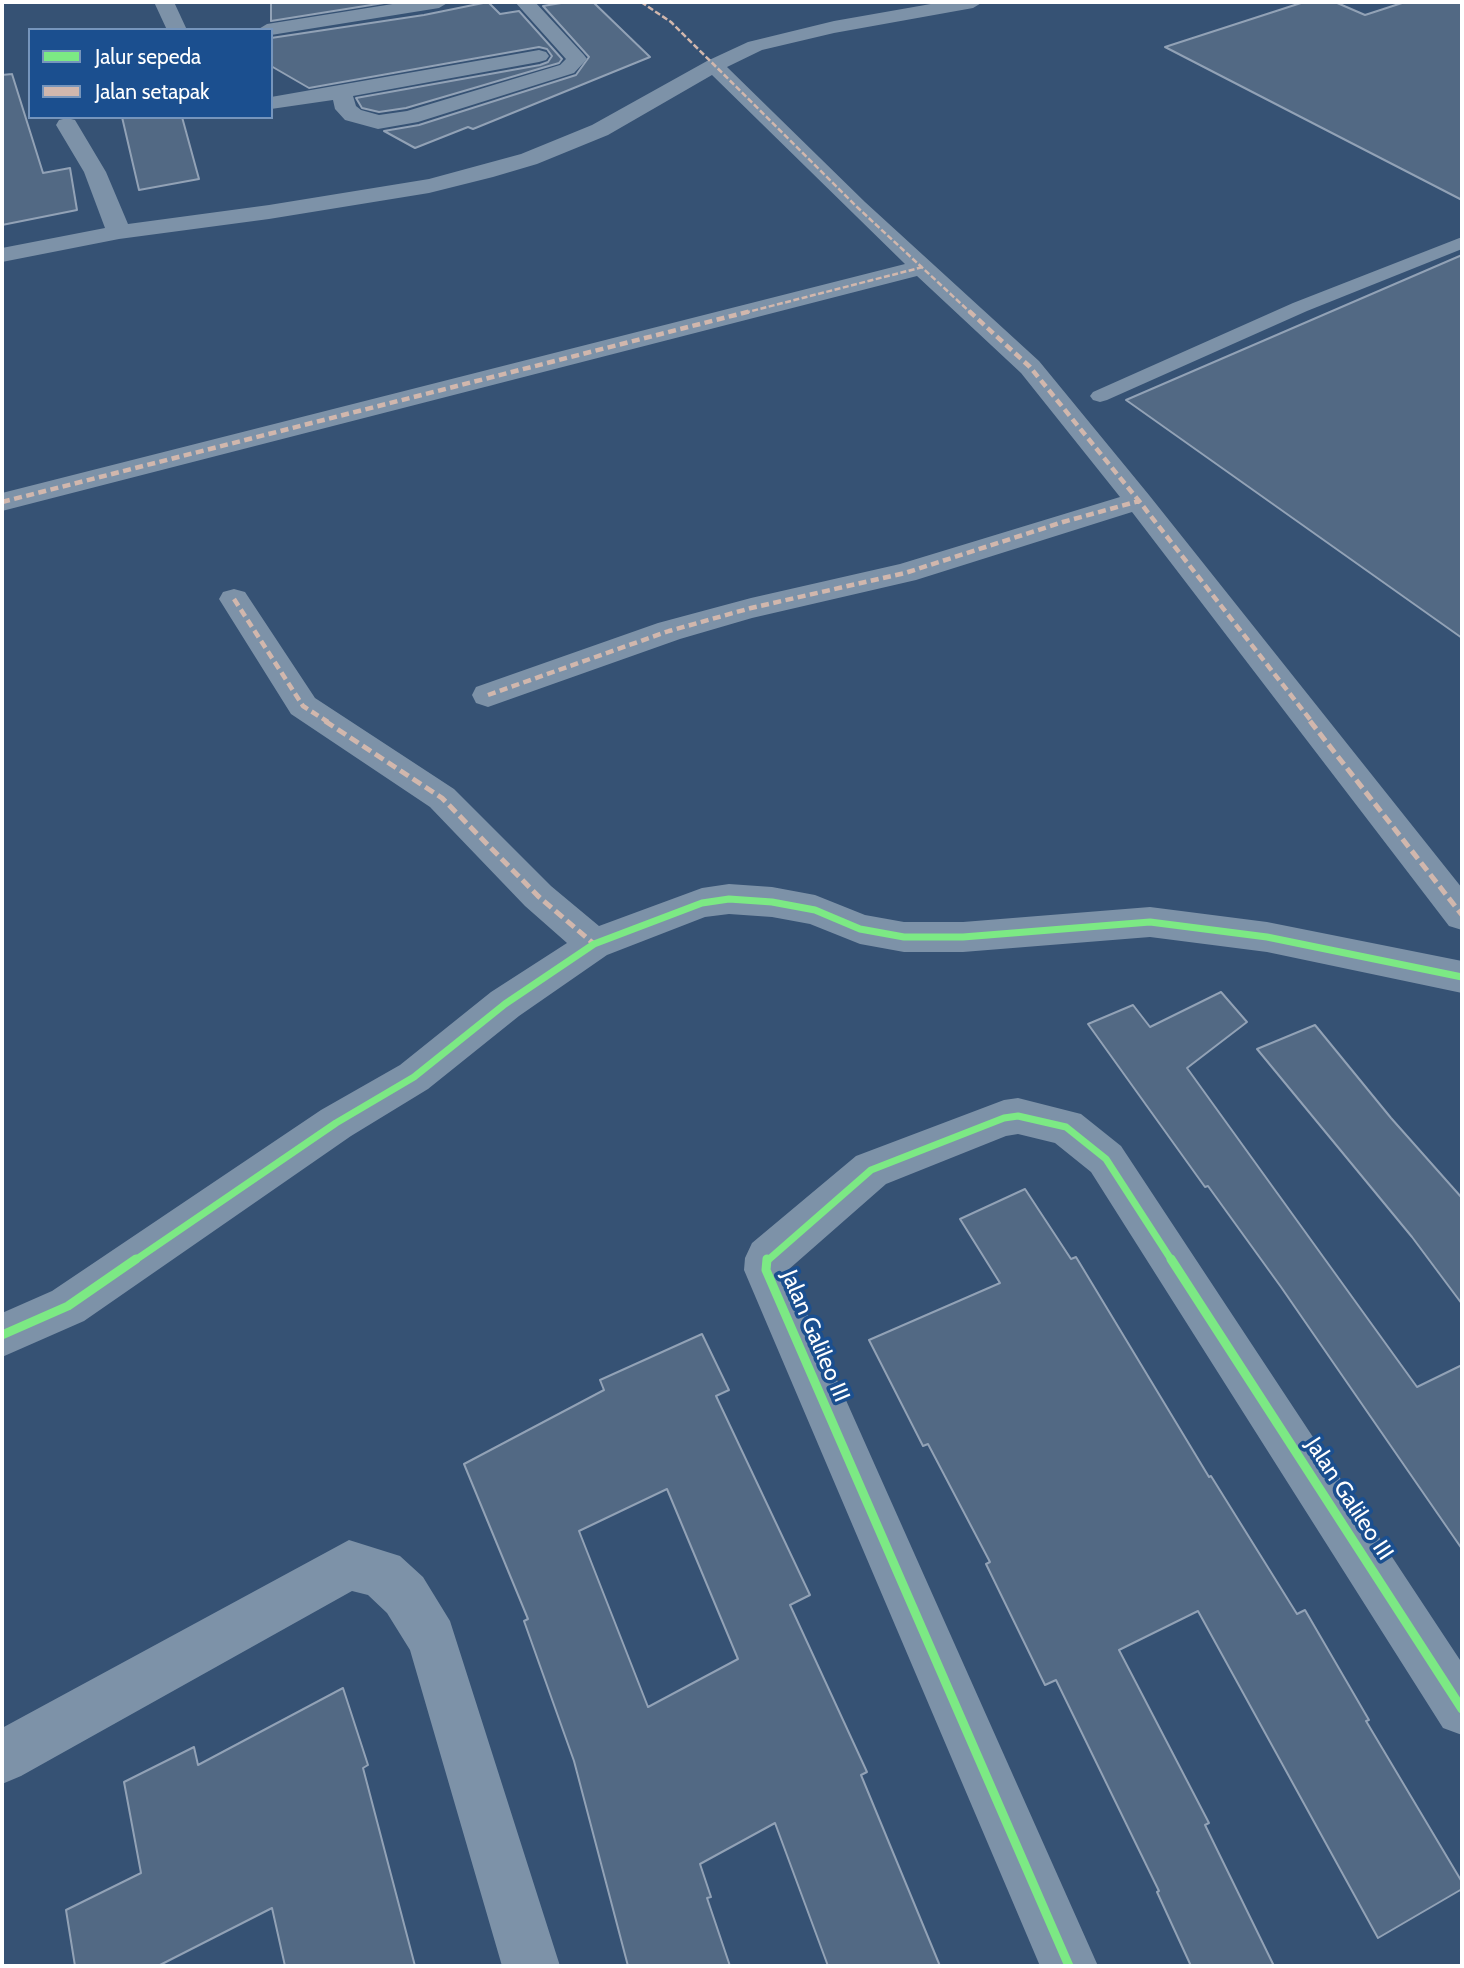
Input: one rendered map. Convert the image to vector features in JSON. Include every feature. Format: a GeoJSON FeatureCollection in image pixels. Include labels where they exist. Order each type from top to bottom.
{"type":"FeatureCollection","features":[{"type":"Feature","properties":{"kind":"street"},"geometry":{"type":"LineString","coordinates":[[164,2],[176,28]]}},
{"type":"Feature","properties":{"kind":"street"},"geometry":{"type":"LineString","coordinates":[[273,28],[346,9],[439,2]]}},
{"type":"Feature","properties":{"kind":"street"},"geometry":{"type":"LineString","coordinates":[[341,92],[345,109],[366,120],[379,122],[410,117],[567,69],[577,59],[525,2]]}},
{"type":"Feature","properties":{"kind":"street"},"geometry":{"type":"LineString","coordinates":[[2,255],[118,232],[296,208],[438,184],[485,172],[529,159],[600,130],[714,65],[755,46],[790,36],[973,2]]}},
{"type":"Feature","properties":{"kind":"street"},"geometry":{"type":"LineString","coordinates":[[273,103],[571,50]]}},
{"type":"Feature","properties":{"kind":"street"},"geometry":{"type":"LineString","coordinates":[[714,65],[857,207],[1030,368],[1139,501],[1462,915]]}},
{"type":"Feature","properties":{"kind":"street"},"geometry":{"type":"LineString","coordinates":[[67,125],[95,172],[118,232]]}},
{"type":"Feature","properties":{"kind":"street"},"geometry":{"type":"LineString","coordinates":[[2,502],[923,267]]}},
{"type":"Feature","properties":{"kind":"street"},"geometry":{"type":"LineString","coordinates":[[488,695],[681,628],[751,608],[905,573],[1063,522],[1139,501]]}},
{"type":"Feature","properties":{"kind":"street"},"geometry":{"type":"LineString","coordinates":[[233,599],[303,706],[442,798],[538,896],[594,944]]}},
{"type":"Feature","properties":{"kind":"street"},"geometry":{"type":"LineString","coordinates":[[2,1335],[68,1306],[337,1123],[414,1077],[506,1004],[594,944],[702,904],[729,899],[772,902],[815,910],[860,929],[904,937],[962,937],[1150,922],[1214,929],[1462,977]]}},
{"type":"Feature","properties":{"kind":"street","name":"Jalan Galileo III"},"geometry":{"type":"LineString","coordinates":[[1069,1966],[766,1270],[767,1258],[871,1170],[1004,1118],[1018,1116],[1066,1127],[1106,1159],[1462,1709]]}},
{"type":"Feature","properties":{"kind":"street"},"geometry":{"type":"LineString","coordinates":[[2,1757],[348,1565],[382,1574],[405,1595],[432,1639],[531,1966]]}},
{"type":"Feature","properties":{"kind":"lane"},"geometry":{"type":"LineString","coordinates":[[1100,396],[1300,307],[1462,243]]}},
{"type":"Feature","properties":{"kind":"building"},"geometry":{"type":"Polygon","coordinates":[[[271,2],[390,2],[271,21],[271,2]]]}},
{"type":"Feature","properties":{"kind":"building"},"geometry":{"type":"Polygon","coordinates":[[[488,2],[500,14],[519,11],[562,59],[559,63],[406,108],[379,112],[362,108],[356,98],[540,65],[548,62],[552,56],[547,49],[539,47],[309,88],[273,67],[273,38],[424,15],[488,2]]]}},
{"type":"Feature","properties":{"kind":"building"},"geometry":{"type":"Polygon","coordinates":[[[593,2],[650,57],[473,129],[468,127],[415,148],[384,131],[419,125],[576,75],[589,57],[543,6],[593,2]]]}},
{"type":"Feature","properties":{"kind":"building"},"geometry":{"type":"Polygon","coordinates":[[[1304,2],[1335,2],[1365,15],[1405,2],[1462,2],[1462,200],[1165,47],[1304,2]]]}},
{"type":"Feature","properties":{"kind":"building"},"geometry":{"type":"Polygon","coordinates":[[[12,74],[43,173],[70,168],[77,210],[2,225],[2,75],[12,74]]]}},
{"type":"Feature","properties":{"kind":"building"},"geometry":{"type":"Polygon","coordinates":[[[122,119],[183,119],[199,179],[139,190],[122,119]]]}},
{"type":"Feature","properties":{"kind":"building"},"geometry":{"type":"Polygon","coordinates":[[[1462,255],[1462,638],[1126,400],[1462,255]]]}},
{"type":"Feature","properties":{"kind":"building"},"geometry":{"type":"Polygon","coordinates":[[[1221,992],[1247,1022],[1187,1068],[1417,1387],[1462,1365],[1462,1549],[1281,1287],[1208,1186],[1205,1187],[1088,1024],[1133,1005],[1150,1027],[1221,992]]]}},
{"type":"Feature","properties":{"kind":"building"},"geometry":{"type":"Polygon","coordinates":[[[1315,1025],[1391,1118],[1462,1198],[1462,1304],[1412,1237],[1257,1049],[1315,1025]]]}},
{"type":"Feature","properties":{"kind":"building"},"geometry":{"type":"Polygon","coordinates":[[[1025,1189],[1071,1259],[1076,1257],[1209,1477],[1211,1476],[1297,1614],[1305,1610],[1369,1720],[1366,1721],[1462,1882],[1462,1889],[1378,1938],[1198,1611],[1119,1650],[1209,1823],[1205,1825],[1274,1966],[1191,1966],[1157,1892],[1159,1891],[1056,1680],[1045,1685],[986,1564],[990,1562],[928,1444],[923,1446],[869,1340],[1000,1283],[960,1219],[1025,1189]]]}},
{"type":"Feature","properties":{"kind":"building"},"geometry":{"type":"Polygon","coordinates":[[[702,1334],[729,1390],[716,1396],[810,1595],[790,1605],[867,1772],[861,1775],[940,1966],[828,1966],[775,1823],[700,1864],[711,1897],[707,1898],[730,1966],[628,1966],[574,1761],[524,1621],[528,1619],[464,1464],[604,1390],[600,1380],[702,1334]],[[667,1489],[579,1531],[648,1707],[738,1659],[667,1489]]]}},
{"type":"Feature","properties":{"kind":"building"},"geometry":{"type":"Polygon","coordinates":[[[343,1688],[368,1765],[363,1768],[415,1966],[285,1966],[272,1908],[158,1966],[75,1966],[66,1910],[141,1873],[124,1782],[194,1747],[198,1765],[343,1688]]]}},
{"type":"Feature","properties":{"kind":"marked path"},"geometry":{"type":"LineString","coordinates":[[641,2],[671,22],[857,207],[1030,367],[1139,501],[1462,915]]}},
{"type":"Feature","properties":{"kind":"marked path"},"geometry":{"type":"LineString","coordinates":[[2,502],[923,267]]}},
{"type":"Feature","properties":{"kind":"marked path"},"geometry":{"type":"LineString","coordinates":[[488,695],[669,631],[751,608],[905,573],[1063,522],[1139,501]]}},
{"type":"Feature","properties":{"kind":"marked path"},"geometry":{"type":"LineString","coordinates":[[234,599],[303,706],[442,798],[538,896],[594,944]]}},
{"type":"Feature","properties":{"kind":"cycle path"},"geometry":{"type":"LineString","coordinates":[[2,1335],[68,1306],[336,1123],[414,1077],[505,1004],[594,944],[702,903],[729,899],[772,902],[815,910],[860,929],[904,937],[963,937],[1150,922],[1267,937],[1462,977]]}},
{"type":"Feature","properties":{"kind":"cycle path"},"geometry":{"type":"LineString","coordinates":[[1069,1966],[766,1270],[767,1258],[871,1170],[1004,1118],[1018,1116],[1066,1127],[1106,1159],[1462,1709]]}}]}
